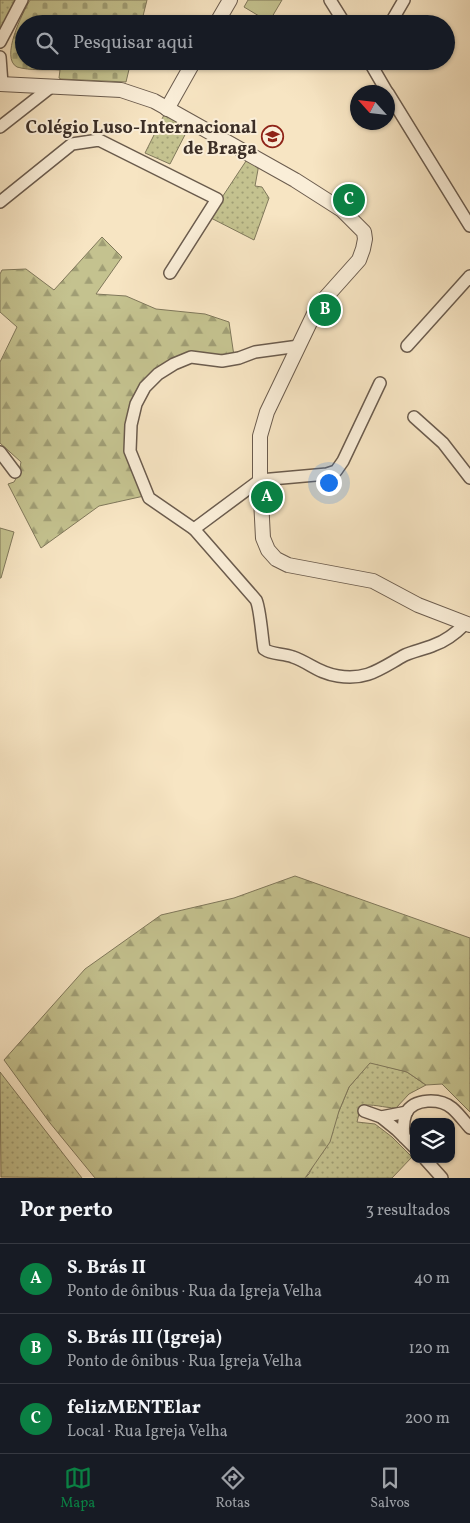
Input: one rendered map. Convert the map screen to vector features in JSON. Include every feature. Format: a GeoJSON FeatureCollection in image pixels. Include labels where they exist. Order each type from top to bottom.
{"type":"FeatureCollection","features":[{"type":"Feature","properties":{"kind":"street"},"geometry":{"type":"LineString","coordinates":[[0,42],[22,0]]}},
{"type":"Feature","properties":{"kind":"street"},"geometry":{"type":"LineString","coordinates":[[221,15],[230,0]]}},
{"type":"Feature","properties":{"kind":"street"},"geometry":{"type":"LineString","coordinates":[[330,0],[339,15]]}},
{"type":"Feature","properties":{"kind":"street"},"geometry":{"type":"LineString","coordinates":[[395,15],[404,0]]}},
{"type":"Feature","properties":{"kind":"street"},"geometry":{"type":"LineString","coordinates":[[0,57],[1,84],[121,90],[154,101],[295,180],[342,210],[364,232],[364,249],[359,260],[326,297],[314,314],[267,412],[260,436],[263,538],[268,550],[276,559],[288,564],[373,581],[418,605],[468,625]]}},
{"type":"Feature","properties":{"kind":"street"},"geometry":{"type":"LineString","coordinates":[[167,109],[189,70]]}},
{"type":"Feature","properties":{"kind":"street"},"geometry":{"type":"LineString","coordinates":[[374,70],[382,85]]}},
{"type":"Feature","properties":{"kind":"street"},"geometry":{"type":"LineString","coordinates":[[0,127],[51,87]]}},
{"type":"Feature","properties":{"kind":"street"},"geometry":{"type":"LineString","coordinates":[[395,106],[470,226]]}},
{"type":"Feature","properties":{"kind":"street"},"geometry":{"type":"LineString","coordinates":[[0,202],[72,144],[98,140],[217,199],[170,273]]}},
{"type":"Feature","properties":{"kind":"street"},"geometry":{"type":"LineString","coordinates":[[407,346],[470,276]]}},
{"type":"Feature","properties":{"kind":"street"},"geometry":{"type":"LineString","coordinates":[[299,346],[255,352],[239,358],[222,360],[191,357],[174,364],[158,374],[145,387],[136,404],[131,425],[130,451],[149,498],[194,529],[256,600],[264,649],[269,652],[294,657],[320,672],[338,676],[366,676],[407,654],[436,645],[468,625]]}},
{"type":"Feature","properties":{"kind":"street"},"geometry":{"type":"LineString","coordinates":[[194,529],[260,480],[327,474],[336,471],[343,462],[380,383]]}},
{"type":"Feature","properties":{"kind":"street"},"geometry":{"type":"LineString","coordinates":[[414,417],[444,444],[470,478]]}},
{"type":"Feature","properties":{"kind":"street"},"geometry":{"type":"LineString","coordinates":[[0,452],[15,472]]}},
{"type":"Feature","properties":{"kind":"street"},"geometry":{"type":"LineString","coordinates":[[381,1117],[407,1112],[417,1104],[424,1102],[438,1101],[451,1107],[470,1128]]}},
{"type":"Feature","properties":{"kind":"street"},"geometry":{"type":"LineString","coordinates":[[364,1111],[381,1117],[410,1143]]}},
{"type":"Feature","properties":{"kind":"street"},"geometry":{"type":"LineString","coordinates":[[404,1137],[403,1127],[407,1112]]}},
{"type":"Feature","properties":{"kind":"street"},"geometry":{"type":"LineString","coordinates":[[429,1163],[442,1178]]}},
{"type":"Feature","properties":{"kind":"green space"},"geometry":{"type":"Polygon","coordinates":[[[0,0],[18,0],[0,33],[0,0]]]}},
{"type":"Feature","properties":{"kind":"green space"},"geometry":{"type":"Polygon","coordinates":[[[30,0],[147,0],[143,15],[22,15],[30,0]]]}},
{"type":"Feature","properties":{"kind":"green space"},"geometry":{"type":"Polygon","coordinates":[[[248,0],[282,0],[273,15],[257,15],[244,7],[248,0]]]}},
{"type":"Feature","properties":{"kind":"green space"},"geometry":{"type":"Polygon","coordinates":[[[15,32],[15,65],[12,62],[11,55],[15,32]]]}},
{"type":"Feature","properties":{"kind":"green space"},"geometry":{"type":"Polygon","coordinates":[[[60,70],[129,70],[126,82],[59,78],[60,70]]]}},
{"type":"Feature","properties":{"kind":"green space"},"geometry":{"type":"Polygon","coordinates":[[[165,113],[189,127],[170,164],[145,153],[165,113]]]}},
{"type":"Feature","properties":{"kind":"green space"},"geometry":{"type":"Polygon","coordinates":[[[248,158],[259,164],[255,186],[262,187],[269,198],[254,240],[209,217],[248,158]]]}},
{"type":"Feature","properties":{"kind":"green space"},"geometry":{"type":"Polygon","coordinates":[[[102,237],[122,257],[96,294],[126,296],[156,309],[205,314],[229,322],[234,356],[188,353],[156,372],[126,427],[144,496],[99,506],[41,548],[8,484],[14,482],[19,473],[21,462],[0,443],[0,362],[17,327],[0,312],[0,274],[2,270],[26,269],[54,290],[102,237]]]}},
{"type":"Feature","properties":{"kind":"green space"},"geometry":{"type":"Polygon","coordinates":[[[0,528],[14,532],[1,578],[0,578],[0,528]]]}},
{"type":"Feature","properties":{"kind":"green space"},"geometry":{"type":"Polygon","coordinates":[[[295,876],[470,938],[470,1112],[442,1084],[426,1085],[407,1072],[370,1063],[349,1087],[339,1111],[330,1142],[305,1178],[95,1178],[50,1123],[4,1060],[85,969],[161,915],[234,898],[295,876]]]}},
{"type":"Feature","properties":{"kind":"green space"},"geometry":{"type":"Polygon","coordinates":[[[370,1062],[407,1072],[426,1085],[409,1094],[396,1108],[361,1106],[357,1122],[375,1124],[392,1137],[410,1155],[410,1159],[392,1178],[305,1178],[309,1174],[349,1087],[370,1062]]]}},
{"type":"Feature","properties":{"kind":"green space"},"geometry":{"type":"Polygon","coordinates":[[[0,1072],[82,1178],[1,1177],[0,1072]]]}},
{"type":"Feature","properties":{"kind":"place","name":"Colégio Luso-Internacional de Braga"},"geometry":{"type":"Point","coordinates":[273,137]}},
{"type":"Feature","properties":{"kind":"place","name":"felizMENTElar"},"geometry":{"type":"Point","coordinates":[349,200]}},
{"type":"Feature","properties":{"kind":"place","name":"S. Brás III (Igreja)"},"geometry":{"type":"Point","coordinates":[325,310]}},
{"type":"Feature","properties":{"kind":"place","name":"S. Brás II"},"geometry":{"type":"Point","coordinates":[267,497]}}]}
